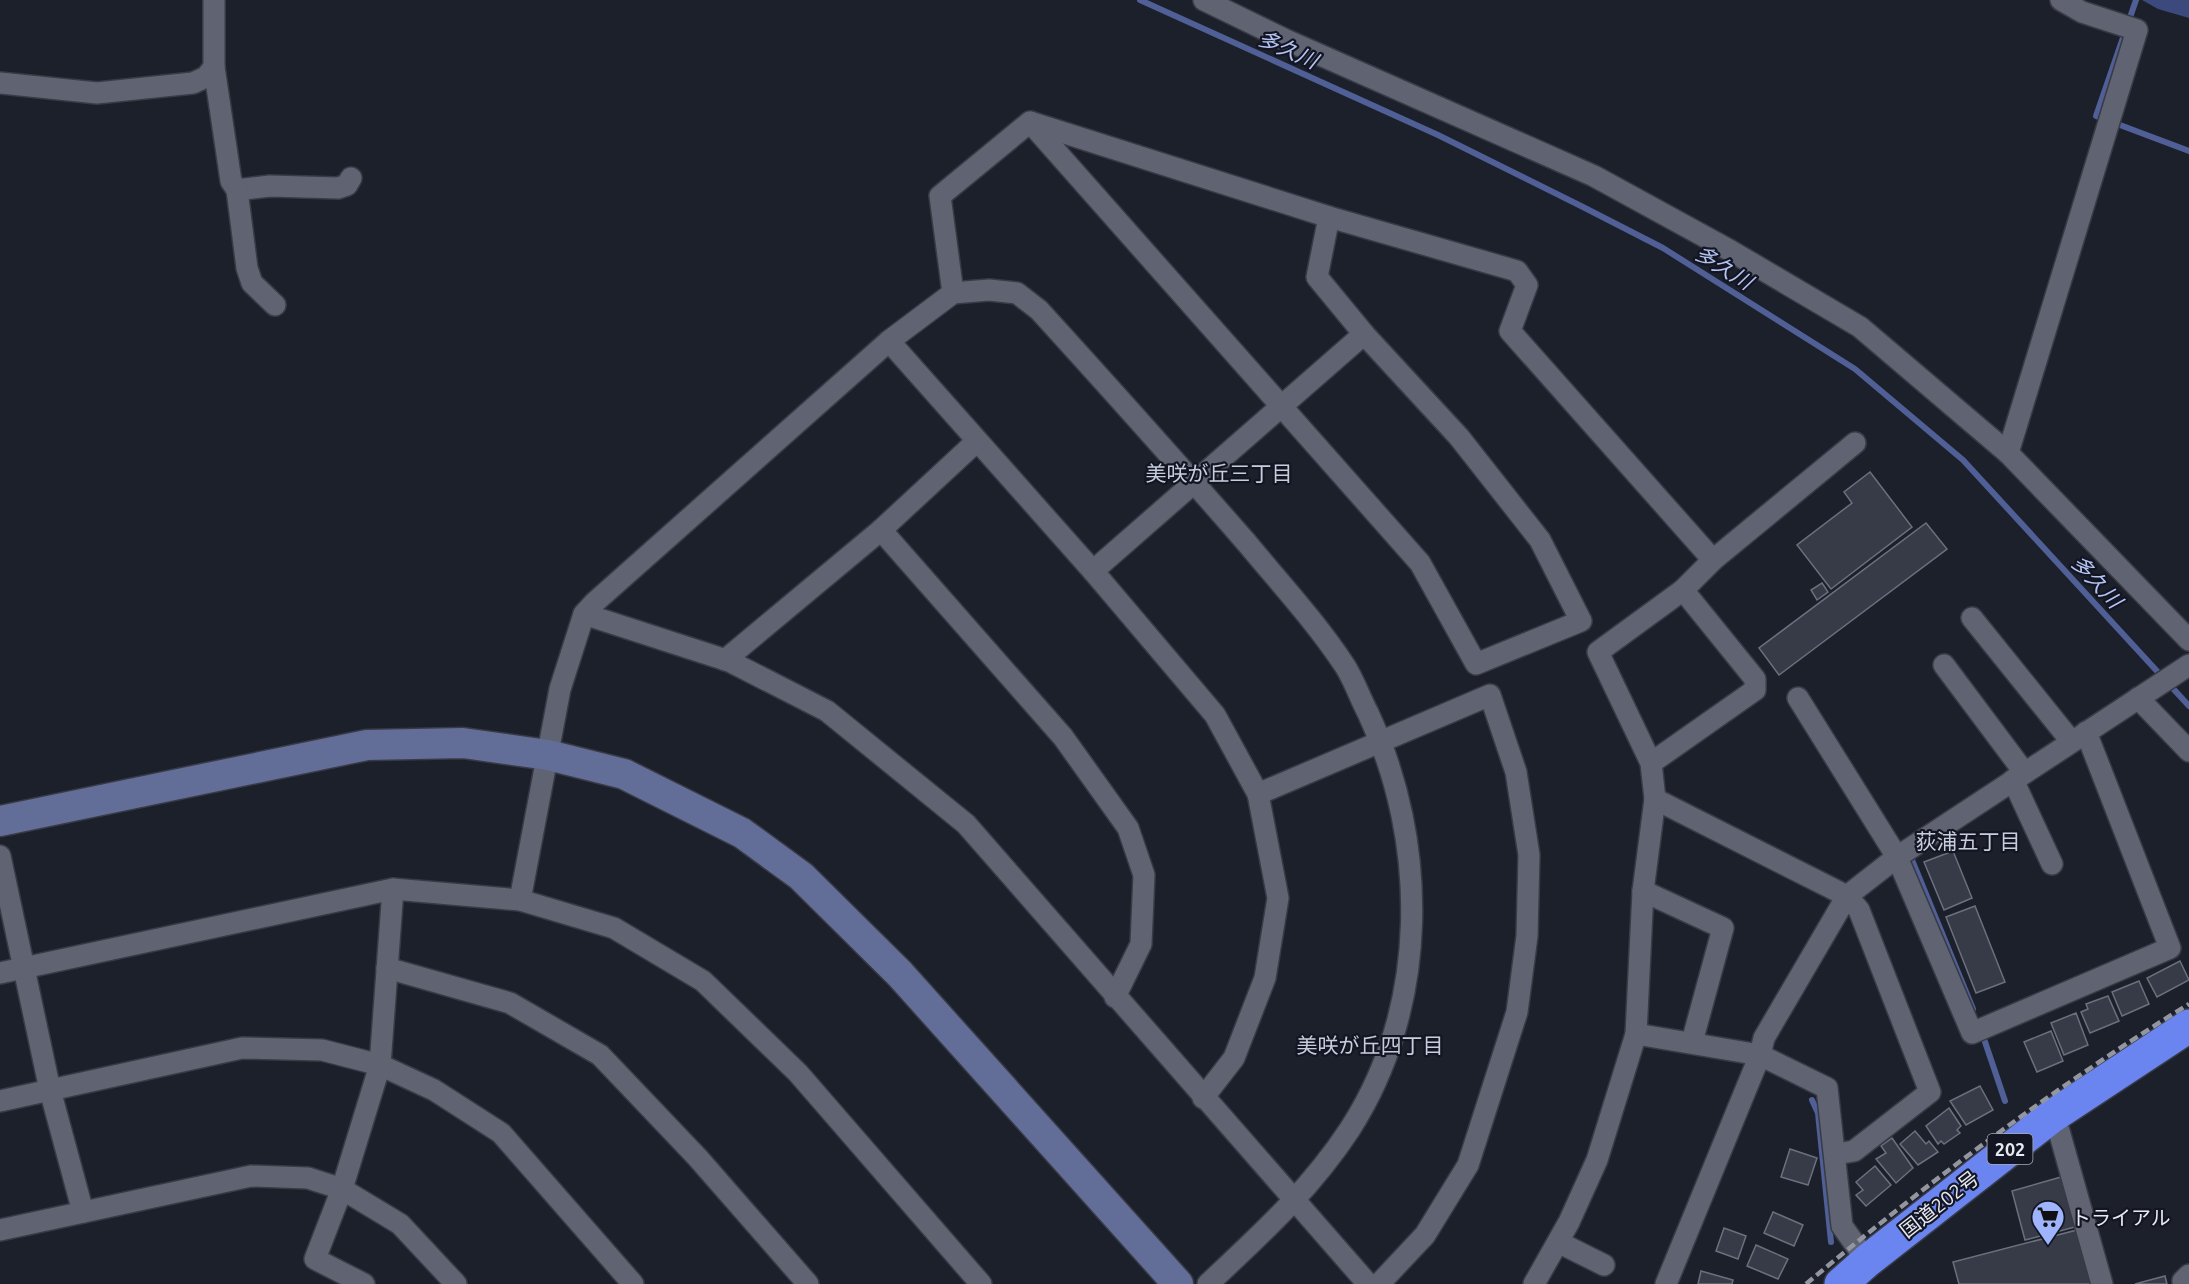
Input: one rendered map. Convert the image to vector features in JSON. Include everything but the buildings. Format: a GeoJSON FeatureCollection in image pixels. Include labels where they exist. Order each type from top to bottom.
{"type":"FeatureCollection","features":[{"type":"Feature","properties":{"kind":"highway","name":"国道202号"},"geometry":{"type":"LineString","coordinates":[[1841,1284],[1866,1261],[2051,1117],[2189,1026]]}},
{"type":"Feature","properties":{"kind":"street"},"geometry":{"type":"LineString","coordinates":[[214,0],[214,67],[231,181],[237,190],[247,268],[252,283],[274,305]]}},
{"type":"Feature","properties":{"kind":"street"},"geometry":{"type":"LineString","coordinates":[[1204,0],[1284,39],[1594,176],[1663,212],[1860,327],[2008,453],[2185,631]]}},
{"type":"Feature","properties":{"kind":"street"},"geometry":{"type":"LineString","coordinates":[[2008,453],[2113,110],[2128,27],[2082,12],[2061,0]]}},
{"type":"Feature","properties":{"kind":"street"},"geometry":{"type":"LineString","coordinates":[[0,83],[97,93],[193,82],[206,77],[214,67]]}},
{"type":"Feature","properties":{"kind":"street"},"geometry":{"type":"LineString","coordinates":[[1030,122],[1329,217],[1517,271],[1527,285],[1510,331],[1713,560]]}},
{"type":"Feature","properties":{"kind":"street"},"geometry":{"type":"LineString","coordinates":[[953,293],[940,196],[1030,122]]}},
{"type":"Feature","properties":{"kind":"street"},"geometry":{"type":"LineString","coordinates":[[1030,122],[1420,563],[1476,664],[1581,621],[1540,540],[1459,437],[1364,334],[1317,277],[1329,217]]}},
{"type":"Feature","properties":{"kind":"street"},"geometry":{"type":"LineString","coordinates":[[237,190],[270,186],[338,188],[347,185],[351,178]]}},
{"type":"Feature","properties":{"kind":"street"},"geometry":{"type":"LineString","coordinates":[[520,900],[560,689],[584,614],[889,341],[953,293],[989,290],[1017,293],[1039,310],[1195,483],[1318,627],[1347,669],[1381,741],[1395,780],[1407,842],[1413,910],[1408,975],[1376,1081],[1350,1129],[1295,1202],[1208,1284]]}},
{"type":"Feature","properties":{"kind":"street"},"geometry":{"type":"LineString","coordinates":[[1094,571],[1364,334]]}},
{"type":"Feature","properties":{"kind":"street"},"geometry":{"type":"LineString","coordinates":[[889,341],[1094,571],[1215,715],[1258,795],[1278,898],[1265,978],[1234,1059],[1203,1098]]}},
{"type":"Feature","properties":{"kind":"street"},"geometry":{"type":"LineString","coordinates":[[725,660],[881,530],[977,441]]}},
{"type":"Feature","properties":{"kind":"street"},"geometry":{"type":"LineString","coordinates":[[1534,1284],[1558,1242],[1597,1160],[1636,1034],[1643,891],[1655,799],[1651,763],[1598,652],[1683,590],[1713,560],[1856,443]]}},
{"type":"Feature","properties":{"kind":"street"},"geometry":{"type":"LineString","coordinates":[[881,530],[1063,737],[1128,828],[1144,875],[1142,944],[1115,997]]}},
{"type":"Feature","properties":{"kind":"street"},"geometry":{"type":"LineString","coordinates":[[1651,763],[1755,690],[1755,679],[1683,590]]}},
{"type":"Feature","properties":{"kind":"street"},"geometry":{"type":"LineString","coordinates":[[584,614],[725,660],[826,711],[966,824],[1203,1098],[1368,1284]]}},
{"type":"Feature","properties":{"kind":"street"},"geometry":{"type":"LineString","coordinates":[[1798,698],[1897,857],[1981,1029],[2170,948],[2078,736],[1972,618]]}},
{"type":"Feature","properties":{"kind":"street"},"geometry":{"type":"LineString","coordinates":[[1944,665],[2018,776],[2052,864]]}},
{"type":"Feature","properties":{"kind":"street"},"geometry":{"type":"LineString","coordinates":[[1666,1284],[1760,1055],[1764,1038],[1847,896],[1897,857],[2189,665]]}},
{"type":"Feature","properties":{"kind":"street"},"geometry":{"type":"LineString","coordinates":[[1258,795],[1490,695],[1516,772],[1529,855],[1527,936],[1517,1012],[1468,1165],[1425,1234],[1379,1284]]}},
{"type":"Feature","properties":{"kind":"street"},"geometry":{"type":"LineString","coordinates":[[2138,698],[2189,751]]}},
{"type":"Feature","properties":{"kind":"street"},"geometry":{"type":"LineString","coordinates":[[0,821],[367,745],[463,743],[548,755],[624,774],[661,790],[742,833],[801,876],[900,974],[1178,1284]]}},
{"type":"Feature","properties":{"kind":"street"},"geometry":{"type":"LineString","coordinates":[[1655,799],[1847,896],[1858,910],[1930,1092],[1854,1151],[1836,1154]]}},
{"type":"Feature","properties":{"kind":"street"},"geometry":{"type":"LineString","coordinates":[[0,856],[50,1090],[83,1212]]}},
{"type":"Feature","properties":{"kind":"street"},"geometry":{"type":"LineString","coordinates":[[364,1284],[315,1259],[342,1189],[380,1065],[393,889]]}},
{"type":"Feature","properties":{"kind":"street"},"geometry":{"type":"LineString","coordinates":[[0,973],[393,889],[520,900],[614,928],[703,981],[798,1073],[981,1284]]}},
{"type":"Feature","properties":{"kind":"street"},"geometry":{"type":"LineString","coordinates":[[1643,891],[1723,928],[1692,1042]]}},
{"type":"Feature","properties":{"kind":"street"},"geometry":{"type":"LineString","coordinates":[[387,968],[510,1004],[600,1054],[698,1158],[808,1284]]}},
{"type":"Feature","properties":{"kind":"street"},"geometry":{"type":"LineString","coordinates":[[1636,1034],[1760,1055],[1827,1088],[1836,1154],[1842,1226],[1866,1261]]}},
{"type":"Feature","properties":{"kind":"street"},"geometry":{"type":"LineString","coordinates":[[0,1101],[242,1048],[322,1050],[380,1065],[434,1090],[501,1133],[633,1284]]}},
{"type":"Feature","properties":{"kind":"street"},"geometry":{"type":"LineString","coordinates":[[2051,1117],[2059,1131],[2102,1284]]}},
{"type":"Feature","properties":{"kind":"street"},"geometry":{"type":"LineString","coordinates":[[0,1230],[250,1176],[308,1178],[342,1189],[400,1224],[456,1284]]}},
{"type":"Feature","properties":{"kind":"street"},"geometry":{"type":"LineString","coordinates":[[1558,1242],[1604,1266]]}},
{"type":"Feature","properties":{"kind":"street"},"geometry":{"type":"LineString","coordinates":[[2184,1284],[2183,1281],[2189,1275]]}},
{"type":"Feature","properties":{"kind":"shaded area"},"geometry":{"type":"Polygon","coordinates":[[[2142,0],[2189,0],[2189,18],[2158,9],[2142,0]]]}},
{"type":"Feature","properties":{"kind":"waterway","name":"多久川"},"geometry":{"type":"LineString","coordinates":[[1140,0],[1438,135],[1663,248],[1855,369],[1963,460],[2189,706]]}},
{"type":"Feature","properties":{"kind":"waterway"},"geometry":{"type":"LineString","coordinates":[[2136,0],[2096,116],[2189,151]]}},
{"type":"Feature","properties":{"kind":"waterway"},"geometry":{"type":"LineString","coordinates":[[1912,860],[1973,1009]]}},
{"type":"Feature","properties":{"kind":"waterway"},"geometry":{"type":"LineString","coordinates":[[1982,1033],[2005,1101]]}},
{"type":"Feature","properties":{"kind":"waterway"},"geometry":{"type":"LineString","coordinates":[[1812,1100],[1818,1113],[1831,1242]]}},
{"type":"Feature","properties":{"kind":"railway"},"geometry":{"type":"LineString","coordinates":[[1806,1284],[1898,1209],[1993,1137],[2041,1102],[2189,1004]]}},
{"type":"Feature","properties":{"kind":"place","name":"トライアル"},"geometry":{"type":"Point","coordinates":[2048,1246]}},
{"type":"Feature","properties":{"kind":"district","name":"美咲が丘三丁目"},"geometry":{"type":"Point","coordinates":[1219,473]}},
{"type":"Feature","properties":{"kind":"district","name":"荻浦五丁目"},"geometry":{"type":"Point","coordinates":[1968,841]}},
{"type":"Feature","properties":{"kind":"district","name":"美咲が丘四丁目"},"geometry":{"type":"Point","coordinates":[1370,1045]}}]}
